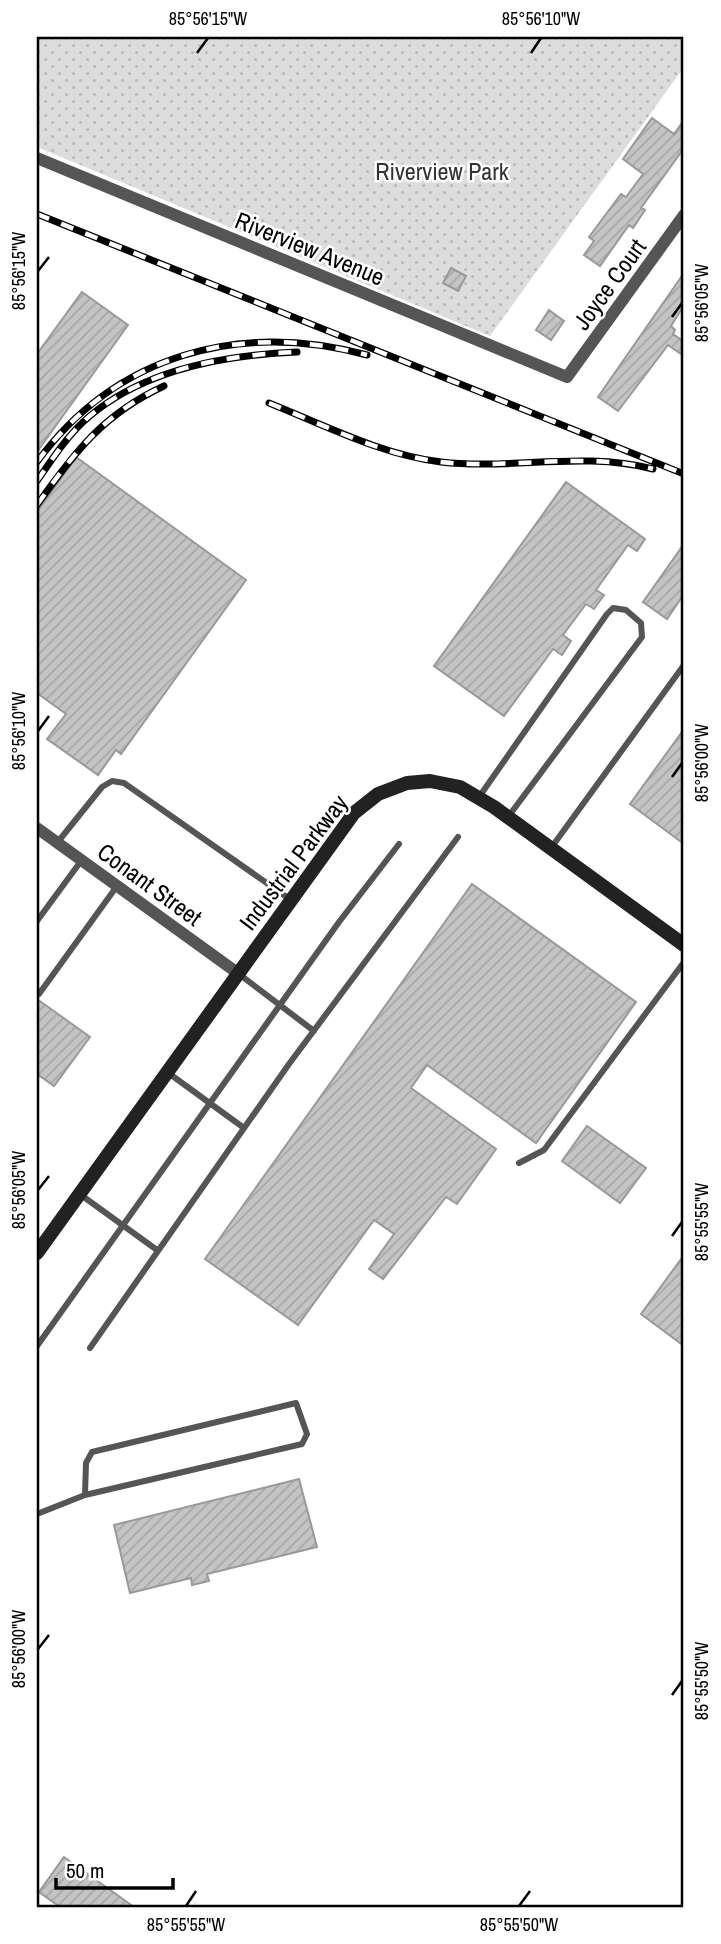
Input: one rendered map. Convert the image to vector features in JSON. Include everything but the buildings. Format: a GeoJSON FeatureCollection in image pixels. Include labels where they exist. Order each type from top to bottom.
{"type":"FeatureCollection","features":[{"type":"Feature","properties":{"kind":"street","name":"Riverview Avenue"},"geometry":{"type":"LineString","coordinates":[[37,158],[567,377]]}},
{"type":"Feature","properties":{"kind":"street","name":"Joyce Court"},"geometry":{"type":"LineString","coordinates":[[567,377],[684,215]]}},
{"type":"Feature","properties":{"kind":"street","name":"Industrial Parkway"},"geometry":{"type":"LineString","coordinates":[[38,1249],[354,813],[378,794],[407,783],[430,781],[460,787],[508,817],[684,945]]}},
{"type":"Feature","properties":{"kind":"street","name":"Conant Street"},"geometry":{"type":"LineString","coordinates":[[37,828],[239,974]]}},
{"type":"Feature","properties":{"kind":"lane"},"geometry":{"type":"LineString","coordinates":[[479,797],[607,614],[613,608],[626,610],[641,623],[642,636],[508,817]]}},
{"type":"Feature","properties":{"kind":"lane"},"geometry":{"type":"LineString","coordinates":[[551,848],[684,665]]}},
{"type":"Feature","properties":{"kind":"lane"},"geometry":{"type":"LineString","coordinates":[[57,843],[102,787],[112,781],[124,783],[292,900]]}},
{"type":"Feature","properties":{"kind":"lane"},"geometry":{"type":"LineString","coordinates":[[90,1348],[244,1128],[458,837]]}},
{"type":"Feature","properties":{"kind":"lane"},"geometry":{"type":"LineString","coordinates":[[37,1346],[399,844]]}},
{"type":"Feature","properties":{"kind":"lane"},"geometry":{"type":"LineString","coordinates":[[37,921],[81,860]]}},
{"type":"Feature","properties":{"kind":"lane"},"geometry":{"type":"LineString","coordinates":[[39,994],[117,886]]}},
{"type":"Feature","properties":{"kind":"lane"},"geometry":{"type":"LineString","coordinates":[[519,1163],[544,1150],[684,962]]}},
{"type":"Feature","properties":{"kind":"lane"},"geometry":{"type":"LineString","coordinates":[[239,974],[314,1031]]}},
{"type":"Feature","properties":{"kind":"lane"},"geometry":{"type":"LineString","coordinates":[[167,1072],[244,1128]]}},
{"type":"Feature","properties":{"kind":"lane"},"geometry":{"type":"LineString","coordinates":[[79,1194],[157,1250]]}},
{"type":"Feature","properties":{"kind":"lane"},"geometry":{"type":"LineString","coordinates":[[37,1514],[85,1495],[302,1444],[307,1434],[296,1403],[92,1452],[86,1463],[85,1495]]}},
{"type":"Feature","properties":{"kind":"green space","name":"Riverview Park"},"geometry":{"type":"Polygon","coordinates":[[[37,37],[684,37],[684,67],[490,336],[37,147],[37,37]]]}},
{"type":"Feature","properties":{"kind":"railway"},"geometry":{"type":"LineString","coordinates":[[37,214],[684,474]]}},
{"type":"Feature","properties":{"kind":"railway"},"geometry":{"type":"LineString","coordinates":[[37,462],[69,425],[104,395],[143,372],[184,355],[228,345],[273,342],[320,345],[367,355]]}},
{"type":"Feature","properties":{"kind":"railway"},"geometry":{"type":"LineString","coordinates":[[37,481],[83,422],[105,404],[130,390],[156,378],[212,362],[297,352]]}},
{"type":"Feature","properties":{"kind":"railway"},"geometry":{"type":"LineString","coordinates":[[37,505],[92,436],[124,409],[164,386]]}},
{"type":"Feature","properties":{"kind":"railway"},"geometry":{"type":"LineString","coordinates":[[269,403],[375,446],[441,462],[494,464],[600,461],[653,469]]}}]}
